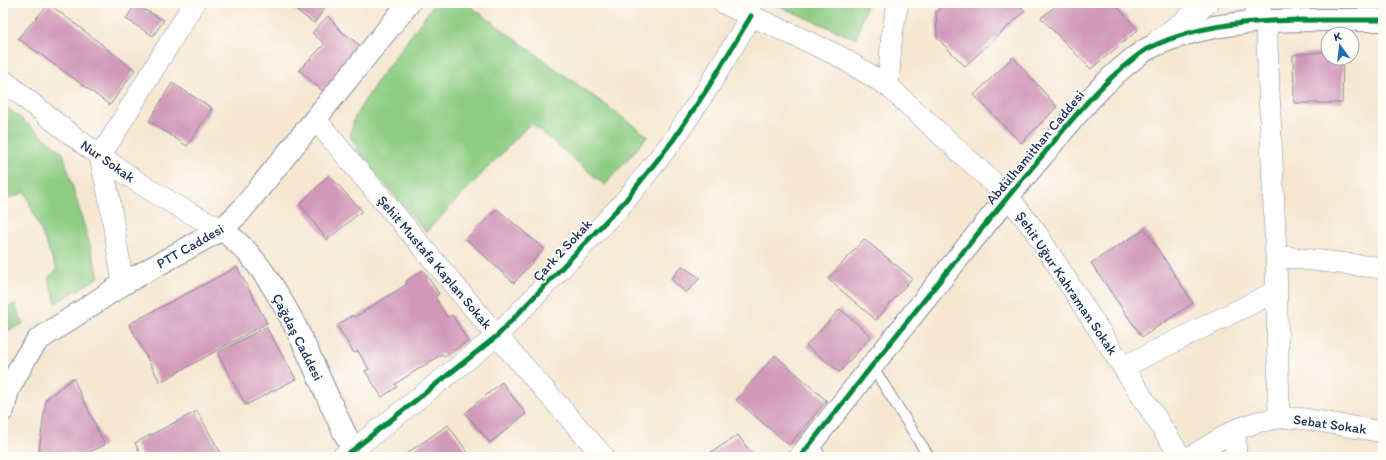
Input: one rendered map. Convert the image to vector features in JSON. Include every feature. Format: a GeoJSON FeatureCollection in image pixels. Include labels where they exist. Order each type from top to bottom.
{"type":"FeatureCollection","features":[{"type":"Feature","properties":{"kind":"street"},"geometry":{"type":"LineString","coordinates":[[124,284],[109,197],[100,157],[194,3]]}},
{"type":"Feature","properties":{"kind":"street","name":"PTT Caddesi"},"geometry":{"type":"LineString","coordinates":[[3,410],[8,390],[26,357],[38,340],[124,284],[222,229],[240,212],[409,3]]}},
{"type":"Feature","properties":{"kind":"street","name":"Şehit Uğur Kahraman Sokak"},"geometry":{"type":"LineString","coordinates":[[723,3],[837,55],[888,86],[1008,196],[1037,234],[1181,457]]}},
{"type":"Feature","properties":{"kind":"street"},"geometry":{"type":"LineString","coordinates":[[888,86],[892,33],[898,3]]}},
{"type":"Feature","properties":{"kind":"street"},"geometry":{"type":"LineString","coordinates":[[1147,48],[1208,3]]}},
{"type":"Feature","properties":{"kind":"street"},"geometry":{"type":"LineString","coordinates":[[1254,3],[1266,21],[1276,256],[1279,418]]}},
{"type":"Feature","properties":{"kind":"street","name":"Çark 2 Sokak"},"geometry":{"type":"LineString","coordinates":[[351,455],[497,336],[625,200],[674,139],[709,86],[751,16]]}},
{"type":"Feature","properties":{"kind":"street","name":"Abdülhamithan Caddesi"},"geometry":{"type":"LineString","coordinates":[[811,452],[872,366],[1008,196],[1084,106],[1117,71],[1147,48],[1185,34],[1217,26],[1266,21],[1383,20]]}},
{"type":"Feature","properties":{"kind":"street","name":"Nur Sokak"},"geometry":{"type":"LineString","coordinates":[[3,80],[100,157],[159,196],[192,215],[222,229]]}},
{"type":"Feature","properties":{"kind":"street","name":"Şehit Mustafa Kaplan Sokak"},"geometry":{"type":"LineString","coordinates":[[315,119],[497,336],[604,457]]}},
{"type":"Feature","properties":{"kind":"street","name":"Çağdaş Caddesi"},"geometry":{"type":"LineString","coordinates":[[222,229],[248,253],[263,273],[288,313],[351,455]]}},
{"type":"Feature","properties":{"kind":"street"},"geometry":{"type":"LineString","coordinates":[[1276,256],[1383,268]]}},
{"type":"Feature","properties":{"kind":"street"},"geometry":{"type":"LineString","coordinates":[[1123,367],[1277,291]]}},
{"type":"Feature","properties":{"kind":"street","name":"Sebat Sokak"},"geometry":{"type":"LineString","coordinates":[[1190,457],[1235,430],[1257,422],[1279,418],[1299,418],[1383,432]]}},
{"type":"Feature","properties":{"kind":"street"},"geometry":{"type":"LineString","coordinates":[[1235,430],[1236,457]]}},
{"type":"Feature","properties":{"kind":"lane"},"geometry":{"type":"LineString","coordinates":[[872,366],[929,457]]}},
{"type":"Feature","properties":{"kind":"green space"},"geometry":{"type":"Polygon","coordinates":[[[435,3],[466,3],[648,136],[605,185],[531,123],[426,232],[368,165],[350,136],[355,116],[380,77],[435,3]]]}},
{"type":"Feature","properties":{"kind":"green space"},"geometry":{"type":"Polygon","coordinates":[[[771,3],[867,3],[856,39],[771,3]]]}},
{"type":"Feature","properties":{"kind":"green space"},"geometry":{"type":"Polygon","coordinates":[[[3,104],[63,153],[99,277],[56,303],[48,278],[57,270],[25,192],[3,201],[3,104]]]}},
{"type":"Feature","properties":{"kind":"green space"},"geometry":{"type":"Polygon","coordinates":[[[15,304],[23,324],[3,332],[3,309],[15,304]]]}},
{"type":"Feature","properties":{"kind":"building"},"geometry":{"type":"Polygon","coordinates":[[[297,3],[313,3],[324,9],[314,23],[294,9],[297,3]]]}},
{"type":"Feature","properties":{"kind":"building"},"geometry":{"type":"Polygon","coordinates":[[[945,3],[1018,3],[1025,11],[965,66],[937,38],[936,12],[945,3]]]}},
{"type":"Feature","properties":{"kind":"building"},"geometry":{"type":"Polygon","coordinates":[[[1059,3],[1114,3],[1138,30],[1091,69],[1041,18],[1059,3]]]}},
{"type":"Feature","properties":{"kind":"building"},"geometry":{"type":"Polygon","coordinates":[[[49,4],[135,70],[110,105],[18,38],[49,4]]]}},
{"type":"Feature","properties":{"kind":"building"},"geometry":{"type":"Polygon","coordinates":[[[135,5],[164,20],[153,36],[126,19],[135,5]]]}},
{"type":"Feature","properties":{"kind":"building"},"geometry":{"type":"Polygon","coordinates":[[[328,16],[340,30],[363,48],[325,93],[299,70],[325,44],[312,33],[328,16]]]}},
{"type":"Feature","properties":{"kind":"building"},"geometry":{"type":"Polygon","coordinates":[[[1320,52],[1320,66],[1343,66],[1342,103],[1294,103],[1293,55],[1320,52]]]}},
{"type":"Feature","properties":{"kind":"building"},"geometry":{"type":"Polygon","coordinates":[[[1013,57],[1057,107],[1021,143],[974,95],[1013,57]]]}},
{"type":"Feature","properties":{"kind":"building"},"geometry":{"type":"Polygon","coordinates":[[[172,83],[212,108],[187,146],[149,121],[172,83]]]}},
{"type":"Feature","properties":{"kind":"building"},"geometry":{"type":"Polygon","coordinates":[[[329,175],[362,211],[327,240],[300,204],[329,175]]]}},
{"type":"Feature","properties":{"kind":"building"},"geometry":{"type":"Polygon","coordinates":[[[497,209],[544,249],[514,283],[466,239],[497,209]]]}},
{"type":"Feature","properties":{"kind":"building"},"geometry":{"type":"Polygon","coordinates":[[[1145,229],[1193,303],[1142,337],[1091,263],[1145,229]]]}},
{"type":"Feature","properties":{"kind":"building"},"geometry":{"type":"Polygon","coordinates":[[[864,239],[912,278],[876,320],[828,279],[864,239]]]}},
{"type":"Feature","properties":{"kind":"building"},"geometry":{"type":"Polygon","coordinates":[[[682,266],[700,278],[686,293],[671,279],[682,266]]]}},
{"type":"Feature","properties":{"kind":"building"},"geometry":{"type":"Polygon","coordinates":[[[237,267],[267,323],[160,382],[129,324],[237,267]]]}},
{"type":"Feature","properties":{"kind":"building"},"geometry":{"type":"Polygon","coordinates":[[[423,270],[439,294],[435,297],[447,317],[452,315],[468,341],[444,357],[442,354],[395,384],[397,387],[382,397],[365,371],[369,369],[358,351],[354,353],[337,326],[353,315],[355,317],[407,284],[406,281],[423,270]]]}},
{"type":"Feature","properties":{"kind":"building"},"geometry":{"type":"Polygon","coordinates":[[[840,309],[871,336],[840,372],[806,346],[840,309]]]}},
{"type":"Feature","properties":{"kind":"building"},"geometry":{"type":"Polygon","coordinates":[[[266,327],[296,379],[246,405],[217,353],[266,327]]]}},
{"type":"Feature","properties":{"kind":"building"},"geometry":{"type":"Polygon","coordinates":[[[775,355],[827,401],[789,445],[736,400],[775,355]]]}},
{"type":"Feature","properties":{"kind":"building"},"geometry":{"type":"Polygon","coordinates":[[[73,378],[105,445],[78,457],[42,457],[39,450],[46,399],[73,378]]]}},
{"type":"Feature","properties":{"kind":"building"},"geometry":{"type":"Polygon","coordinates":[[[502,382],[526,414],[490,443],[465,413],[502,382]]]}},
{"type":"Feature","properties":{"kind":"building"},"geometry":{"type":"Polygon","coordinates":[[[197,411],[223,457],[142,457],[135,443],[197,411]]]}},
{"type":"Feature","properties":{"kind":"building"},"geometry":{"type":"Polygon","coordinates":[[[448,425],[471,457],[403,456],[448,425]]]}},
{"type":"Feature","properties":{"kind":"building"},"geometry":{"type":"Polygon","coordinates":[[[738,435],[754,457],[704,457],[738,435]]]}},
{"type":"Feature","properties":{"kind":"cycle path"},"geometry":{"type":"LineString","coordinates":[[342,457],[353,450],[497,336],[625,201],[674,139],[709,86],[751,16]]}},
{"type":"Feature","properties":{"kind":"cycle path"},"geometry":{"type":"LineString","coordinates":[[800,457],[950,268],[1074,117],[1108,81],[1139,55],[1149,48],[1176,37],[1205,29],[1234,24],[1294,20],[1383,20]]}}]}
